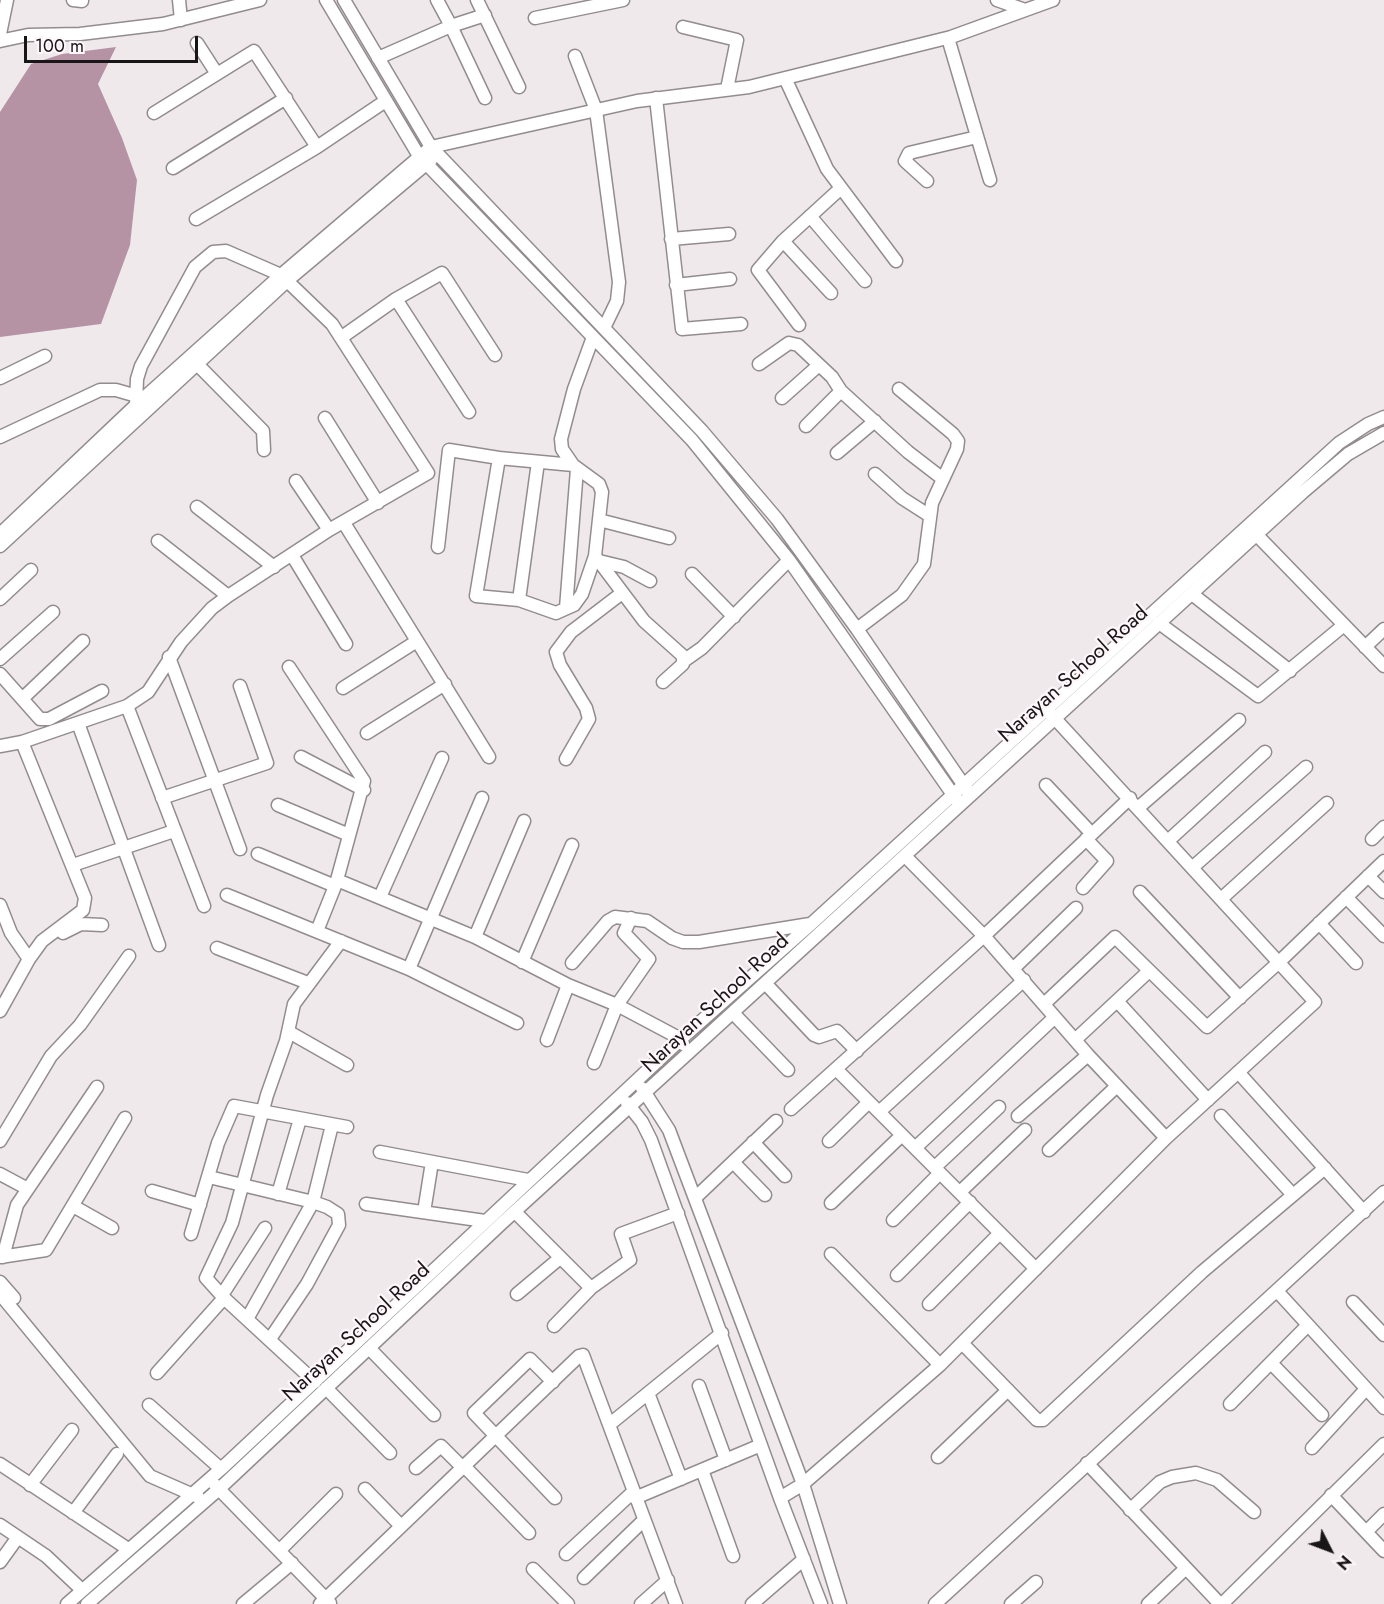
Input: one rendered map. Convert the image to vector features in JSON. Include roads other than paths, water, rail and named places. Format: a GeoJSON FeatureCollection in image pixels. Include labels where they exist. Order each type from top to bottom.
{"type":"FeatureCollection","features":[{"type":"Feature","properties":{"kind":"street"},"geometry":{"type":"LineString","coordinates":[[0,34],[7,0]]}},
{"type":"Feature","properties":{"kind":"street"},"geometry":{"type":"LineString","coordinates":[[179,0],[181,20]]}},
{"type":"Feature","properties":{"kind":"street"},"geometry":{"type":"LineString","coordinates":[[0,41],[28,35],[80,34],[181,20],[260,0]]}},
{"type":"Feature","properties":{"kind":"street"},"geometry":{"type":"LineString","coordinates":[[67,1604],[128,1550],[198,1498],[209,1479],[315,1382],[528,1179],[637,1083],[681,1039],[957,799],[789,560],[692,440],[422,160],[384,102],[326,0]]}},
{"type":"Feature","properties":{"kind":"street"},"geometry":{"type":"LineString","coordinates":[[344,0],[434,151],[702,430],[777,519],[857,629],[967,790]]}},
{"type":"Feature","properties":{"kind":"street"},"geometry":{"type":"LineString","coordinates":[[437,0],[485,98]]}},
{"type":"Feature","properties":{"kind":"street"},"geometry":{"type":"LineString","coordinates":[[477,0],[519,87]]}},
{"type":"Feature","properties":{"kind":"street"},"geometry":{"type":"LineString","coordinates":[[535,18],[583,3],[623,0]]}},
{"type":"Feature","properties":{"kind":"street"},"geometry":{"type":"LineString","coordinates":[[997,0],[1030,6]]}},
{"type":"Feature","properties":{"kind":"street"},"geometry":{"type":"LineString","coordinates":[[0,546],[284,277],[434,151],[453,142],[596,110],[656,98],[727,89],[785,78],[948,38],[1030,6],[1053,0]]}},
{"type":"Feature","properties":{"kind":"street"},"geometry":{"type":"LineString","coordinates":[[378,58],[451,26],[485,15]]}},
{"type":"Feature","properties":{"kind":"street"},"geometry":{"type":"LineString","coordinates":[[683,27],[734,37],[737,40],[727,89]]}},
{"type":"Feature","properties":{"kind":"street"},"geometry":{"type":"LineString","coordinates":[[948,38],[990,180]]}},
{"type":"Feature","properties":{"kind":"street"},"geometry":{"type":"LineString","coordinates":[[197,43],[217,74]]}},
{"type":"Feature","properties":{"kind":"street"},"geometry":{"type":"LineString","coordinates":[[154,113],[254,51],[318,147]]}},
{"type":"Feature","properties":{"kind":"street"},"geometry":{"type":"LineString","coordinates":[[574,56],[596,110],[619,282],[617,301],[604,328]]}},
{"type":"Feature","properties":{"kind":"street"},"geometry":{"type":"LineString","coordinates":[[785,78],[827,169],[896,261]]}},
{"type":"Feature","properties":{"kind":"street"},"geometry":{"type":"LineString","coordinates":[[174,168],[285,98]]}},
{"type":"Feature","properties":{"kind":"street"},"geometry":{"type":"LineString","coordinates":[[656,98],[682,329],[741,324]]}},
{"type":"Feature","properties":{"kind":"street"},"geometry":{"type":"LineString","coordinates":[[196,219],[318,147],[384,102]]}},
{"type":"Feature","properties":{"kind":"street"},"geometry":{"type":"LineString","coordinates":[[927,181],[906,161],[909,153],[977,137]]}},
{"type":"Feature","properties":{"kind":"street"},"geometry":{"type":"LineString","coordinates":[[799,325],[759,273],[760,268],[783,241],[841,188]]}},
{"type":"Feature","properties":{"kind":"street"},"geometry":{"type":"LineString","coordinates":[[810,216],[865,281]]}},
{"type":"Feature","properties":{"kind":"street"},"geometry":{"type":"LineString","coordinates":[[671,239],[729,234]]}},
{"type":"Feature","properties":{"kind":"street"},"geometry":{"type":"LineString","coordinates":[[783,241],[831,293]]}},
{"type":"Feature","properties":{"kind":"street"},"geometry":{"type":"LineString","coordinates":[[0,746],[22,742],[127,706],[148,692],[169,657],[212,608],[328,530],[344,523],[428,473],[342,337],[318,309],[284,277],[226,251],[213,252],[195,267],[141,366],[136,378],[136,401]]}},
{"type":"Feature","properties":{"kind":"street"},"geometry":{"type":"LineString","coordinates":[[342,337],[396,299],[442,273],[495,355]]}},
{"type":"Feature","properties":{"kind":"street"},"geometry":{"type":"LineString","coordinates":[[676,285],[730,279]]}},
{"type":"Feature","properties":{"kind":"street"},"geometry":{"type":"LineString","coordinates":[[396,299],[469,412]]}},
{"type":"Feature","properties":{"kind":"street"},"geometry":{"type":"LineString","coordinates":[[499,458],[476,596],[519,600],[556,613],[574,605],[582,594],[597,558],[602,492],[599,484],[575,467],[562,449],[561,439],[574,389],[593,337]]}},
{"type":"Feature","properties":{"kind":"street"},"geometry":{"type":"LineString","coordinates":[[759,364],[789,343],[798,345],[841,391],[908,452],[943,479]]}},
{"type":"Feature","properties":{"kind":"street"},"geometry":{"type":"LineString","coordinates":[[0,378],[45,356]]}},
{"type":"Feature","properties":{"kind":"street"},"geometry":{"type":"LineString","coordinates":[[0,534],[136,401],[194,360]]}},
{"type":"Feature","properties":{"kind":"street"},"geometry":{"type":"LineString","coordinates":[[194,360],[262,432],[264,450]]}},
{"type":"Feature","properties":{"kind":"street"},"geometry":{"type":"LineString","coordinates":[[782,398],[819,365]]}},
{"type":"Feature","properties":{"kind":"street"},"geometry":{"type":"LineString","coordinates":[[857,629],[902,595],[924,564],[930,516],[957,449],[958,441],[899,389]]}},
{"type":"Feature","properties":{"kind":"street"},"geometry":{"type":"LineString","coordinates":[[0,437],[100,390],[116,390],[136,401]]}},
{"type":"Feature","properties":{"kind":"street"},"geometry":{"type":"LineString","coordinates":[[806,426],[841,391]]}},
{"type":"Feature","properties":{"kind":"street"},"geometry":{"type":"LineString","coordinates":[[780,1498],[803,1484],[940,1365],[1166,1138],[1315,1002],[1051,713],[1339,443],[1368,424],[1384,417]]}},
{"type":"Feature","properties":{"kind":"street"},"geometry":{"type":"LineString","coordinates":[[325,418],[378,503]]}},
{"type":"Feature","properties":{"kind":"street"},"geometry":{"type":"LineString","coordinates":[[837,453],[875,421]]}},
{"type":"Feature","properties":{"kind":"street"},"geometry":{"type":"LineString","coordinates":[[1368,424],[1379,435]]}},
{"type":"Feature","properties":{"kind":"street","name":"Narayan School Road"},"geometry":{"type":"LineString","coordinates":[[87,1604],[198,1498],[219,1489],[515,1212],[905,856],[957,799],[1051,713],[1160,623],[1339,462],[1379,435]]}},
{"type":"Feature","properties":{"kind":"street"},"geometry":{"type":"LineString","coordinates":[[438,547],[449,450],[575,467]]}},
{"type":"Feature","properties":{"kind":"street"},"geometry":{"type":"LineString","coordinates":[[519,600],[538,462]]}},
{"type":"Feature","properties":{"kind":"street"},"geometry":{"type":"LineString","coordinates":[[566,608],[575,467]]}},
{"type":"Feature","properties":{"kind":"street"},"geometry":{"type":"LineString","coordinates":[[875,474],[902,498],[930,516]]}},
{"type":"Feature","properties":{"kind":"street"},"geometry":{"type":"LineString","coordinates":[[296,481],[328,530]]}},
{"type":"Feature","properties":{"kind":"street"},"geometry":{"type":"LineString","coordinates":[[197,507],[274,567]]}},
{"type":"Feature","properties":{"kind":"street"},"geometry":{"type":"LineString","coordinates":[[599,520],[669,538]]}},
{"type":"Feature","properties":{"kind":"street"},"geometry":{"type":"LineString","coordinates":[[344,523],[489,757]]}},
{"type":"Feature","properties":{"kind":"street"},"geometry":{"type":"LineString","coordinates":[[1248,526],[1384,666]]}},
{"type":"Feature","properties":{"kind":"street"},"geometry":{"type":"LineString","coordinates":[[158,541],[228,596]]}},
{"type":"Feature","properties":{"kind":"street"},"geometry":{"type":"LineString","coordinates":[[292,555],[346,644]]}},
{"type":"Feature","properties":{"kind":"street"},"geometry":{"type":"LineString","coordinates":[[597,558],[624,567],[650,582]]}},
{"type":"Feature","properties":{"kind":"street"},"geometry":{"type":"LineString","coordinates":[[597,558],[644,621],[685,660]]}},
{"type":"Feature","properties":{"kind":"street"},"geometry":{"type":"LineString","coordinates":[[663,682],[734,618],[789,560]]}},
{"type":"Feature","properties":{"kind":"street"},"geometry":{"type":"LineString","coordinates":[[0,599],[31,570]]}},
{"type":"Feature","properties":{"kind":"street"},"geometry":{"type":"LineString","coordinates":[[692,574],[734,618]]}},
{"type":"Feature","properties":{"kind":"street"},"geometry":{"type":"LineString","coordinates":[[566,759],[589,719],[586,708],[560,665],[556,652],[571,632],[622,593]]}},
{"type":"Feature","properties":{"kind":"street"},"geometry":{"type":"LineString","coordinates":[[1192,594],[1290,671]]}},
{"type":"Feature","properties":{"kind":"street"},"geometry":{"type":"LineString","coordinates":[[0,659],[53,612]]}},
{"type":"Feature","properties":{"kind":"street"},"geometry":{"type":"LineString","coordinates":[[1160,623],[1254,695],[1261,695],[1344,625]]}},
{"type":"Feature","properties":{"kind":"street"},"geometry":{"type":"LineString","coordinates":[[1365,647],[1384,629]]}},
{"type":"Feature","properties":{"kind":"street"},"geometry":{"type":"LineString","coordinates":[[22,698],[83,640]]}},
{"type":"Feature","properties":{"kind":"street"},"geometry":{"type":"LineString","coordinates":[[343,688],[417,641]]}},
{"type":"Feature","properties":{"kind":"street"},"geometry":{"type":"LineString","coordinates":[[169,657],[240,849]]}},
{"type":"Feature","properties":{"kind":"street"},"geometry":{"type":"LineString","coordinates":[[289,667],[364,781],[364,790],[336,883],[317,931]]}},
{"type":"Feature","properties":{"kind":"street"},"geometry":{"type":"LineString","coordinates":[[0,675],[40,719],[49,718],[102,691]]}},
{"type":"Feature","properties":{"kind":"street"},"geometry":{"type":"LineString","coordinates":[[367,733],[445,684]]}},
{"type":"Feature","properties":{"kind":"street"},"geometry":{"type":"LineString","coordinates":[[162,798],[267,763],[240,686]]}},
{"type":"Feature","properties":{"kind":"street"},"geometry":{"type":"LineString","coordinates":[[127,706],[204,906]]}},
{"type":"Feature","properties":{"kind":"street"},"geometry":{"type":"LineString","coordinates":[[791,1109],[984,936],[1089,837],[1239,720]]}},
{"type":"Feature","properties":{"kind":"street"},"geometry":{"type":"LineString","coordinates":[[78,723],[159,945]]}},
{"type":"Feature","properties":{"kind":"street"},"geometry":{"type":"LineString","coordinates":[[0,1011],[28,959],[42,941],[82,910],[84,891],[22,742]]}},
{"type":"Feature","properties":{"kind":"street"},"geometry":{"type":"LineString","coordinates":[[1169,840],[1264,752]]}},
{"type":"Feature","properties":{"kind":"street"},"geometry":{"type":"LineString","coordinates":[[301,757],[364,790]]}},
{"type":"Feature","properties":{"kind":"street"},"geometry":{"type":"LineString","coordinates":[[380,897],[442,758]]}},
{"type":"Feature","properties":{"kind":"street"},"geometry":{"type":"LineString","coordinates":[[1193,867],[1306,767]]}},
{"type":"Feature","properties":{"kind":"street"},"geometry":{"type":"LineString","coordinates":[[1046,785],[1107,861],[1083,888]]}},
{"type":"Feature","properties":{"kind":"street"},"geometry":{"type":"LineString","coordinates":[[409,969],[482,798]]}},
{"type":"Feature","properties":{"kind":"street"},"geometry":{"type":"LineString","coordinates":[[1221,899],[1327,802]]}},
{"type":"Feature","properties":{"kind":"street"},"geometry":{"type":"LineString","coordinates":[[278,806],[349,835]]}},
{"type":"Feature","properties":{"kind":"street"},"geometry":{"type":"LineString","coordinates":[[475,937],[524,820]]}},
{"type":"Feature","properties":{"kind":"street"},"geometry":{"type":"LineString","coordinates":[[1372,839],[1384,827]]}},
{"type":"Feature","properties":{"kind":"street"},"geometry":{"type":"LineString","coordinates":[[73,865],[174,831]]}},
{"type":"Feature","properties":{"kind":"street"},"geometry":{"type":"LineString","coordinates":[[522,962],[572,845]]}},
{"type":"Feature","properties":{"kind":"street"},"geometry":{"type":"LineString","coordinates":[[258,854],[380,897],[475,937],[568,985],[617,1005],[681,1039],[686,1057]]}},
{"type":"Feature","properties":{"kind":"street"},"geometry":{"type":"LineString","coordinates":[[905,856],[984,936],[1088,1055],[1166,1138]]}},
{"type":"Feature","properties":{"kind":"street"},"geometry":{"type":"LineString","coordinates":[[1044,1004],[1114,937],[1206,1027],[1278,963],[1384,861]]}},
{"type":"Feature","properties":{"kind":"street"},"geometry":{"type":"LineString","coordinates":[[1368,876],[1384,892]]}},
{"type":"Feature","properties":{"kind":"street"},"geometry":{"type":"LineString","coordinates":[[1140,892],[1240,998]]}},
{"type":"Feature","properties":{"kind":"street"},"geometry":{"type":"LineString","coordinates":[[227,895],[409,969],[516,1023]]}},
{"type":"Feature","properties":{"kind":"street"},"geometry":{"type":"LineString","coordinates":[[1346,897],[1384,936]]}},
{"type":"Feature","properties":{"kind":"street"},"geometry":{"type":"LineString","coordinates":[[0,906],[11,933],[28,959]]}},
{"type":"Feature","properties":{"kind":"street"},"geometry":{"type":"LineString","coordinates":[[1014,969],[1076,908]]}},
{"type":"Feature","properties":{"kind":"street"},"geometry":{"type":"LineString","coordinates":[[572,963],[608,921],[615,917],[647,921],[672,938],[683,942],[699,942],[811,924]]}},
{"type":"Feature","properties":{"kind":"street"},"geometry":{"type":"LineString","coordinates":[[594,1063],[617,1005],[650,959],[624,933],[631,918]]}},
{"type":"Feature","properties":{"kind":"street"},"geometry":{"type":"LineString","coordinates":[[28,959],[71,928],[89,923],[102,925]]}},
{"type":"Feature","properties":{"kind":"street"},"geometry":{"type":"LineString","coordinates":[[1319,924],[1356,963]]}},
{"type":"Feature","properties":{"kind":"street"},"geometry":{"type":"LineString","coordinates":[[315,1382],[223,1297],[206,1278],[232,1223],[263,1112],[289,1032],[294,1004],[341,941]]}},
{"type":"Feature","properties":{"kind":"street"},"geometry":{"type":"LineString","coordinates":[[217,948],[308,983]]}},
{"type":"Feature","properties":{"kind":"street"},"geometry":{"type":"LineString","coordinates":[[0,1142],[51,1056],[80,1025],[129,956]]}},
{"type":"Feature","properties":{"kind":"street"},"geometry":{"type":"LineString","coordinates":[[1076,1039],[1149,971]]}},
{"type":"Feature","properties":{"kind":"street"},"geometry":{"type":"LineString","coordinates":[[879,1112],[1024,980]]}},
{"type":"Feature","properties":{"kind":"street"},"geometry":{"type":"LineString","coordinates":[[766,984],[814,1035],[819,1037],[837,1031],[857,1051]]}},
{"type":"Feature","properties":{"kind":"street"},"geometry":{"type":"LineString","coordinates":[[547,1040],[568,985]]}},
{"type":"Feature","properties":{"kind":"street"},"geometry":{"type":"LineString","coordinates":[[1117,1001],[1208,1100]]}},
{"type":"Feature","properties":{"kind":"street"},"geometry":{"type":"LineString","coordinates":[[734,1014],[788,1070]]}},
{"type":"Feature","properties":{"kind":"street"},"geometry":{"type":"LineString","coordinates":[[915,1148],[1055,1017]]}},
{"type":"Feature","properties":{"kind":"street"},"geometry":{"type":"LineString","coordinates":[[289,1032],[347,1065]]}},
{"type":"Feature","properties":{"kind":"street"},"geometry":{"type":"LineString","coordinates":[[1018,1116],[1088,1055]]}},
{"type":"Feature","properties":{"kind":"street"},"geometry":{"type":"LineString","coordinates":[[837,1070],[1036,1269]]}},
{"type":"Feature","properties":{"kind":"street"},"geometry":{"type":"LineString","coordinates":[[1238,1072],[1364,1212]]}},
{"type":"Feature","properties":{"kind":"street"},"geometry":{"type":"LineString","coordinates":[[637,1083],[647,1093],[669,1130],[803,1484],[840,1604]]}},
{"type":"Feature","properties":{"kind":"street"},"geometry":{"type":"LineString","coordinates":[[1049,1150],[1117,1086]]}},
{"type":"Feature","properties":{"kind":"street"},"geometry":{"type":"LineString","coordinates":[[97,1087],[17,1205],[2,1257],[46,1250],[125,1118]]}},
{"type":"Feature","properties":{"kind":"street"},"geometry":{"type":"LineString","coordinates":[[621,1097],[631,1108],[651,1140],[780,1498],[821,1604]]}},
{"type":"Feature","properties":{"kind":"street"},"geometry":{"type":"LineString","coordinates":[[829,1141],[869,1102]]}},
{"type":"Feature","properties":{"kind":"street"},"geometry":{"type":"LineString","coordinates":[[191,1234],[219,1143],[234,1106],[347,1127]]}},
{"type":"Feature","properties":{"kind":"street"},"geometry":{"type":"LineString","coordinates":[[893,1220],[999,1107]]}},
{"type":"Feature","properties":{"kind":"street"},"geometry":{"type":"LineString","coordinates":[[1221,1116],[1293,1195]]}},
{"type":"Feature","properties":{"kind":"street"},"geometry":{"type":"LineString","coordinates":[[278,1194],[300,1119]]}},
{"type":"Feature","properties":{"kind":"street"},"geometry":{"type":"LineString","coordinates":[[695,1198],[776,1121]]}},
{"type":"Feature","properties":{"kind":"street"},"geometry":{"type":"LineString","coordinates":[[247,1318],[313,1202],[332,1125]]}},
{"type":"Feature","properties":{"kind":"street"},"geometry":{"type":"LineString","coordinates":[[960,1192],[1025,1130]]}},
{"type":"Feature","properties":{"kind":"street"},"geometry":{"type":"LineString","coordinates":[[831,1203],[902,1135]]}},
{"type":"Feature","properties":{"kind":"street"},"geometry":{"type":"LineString","coordinates":[[753,1142],[785,1176]]}},
{"type":"Feature","properties":{"kind":"street"},"geometry":{"type":"LineString","coordinates":[[380,1152],[528,1179]]}},
{"type":"Feature","properties":{"kind":"street"},"geometry":{"type":"LineString","coordinates":[[424,1212],[432,1162]]}},
{"type":"Feature","properties":{"kind":"street"},"geometry":{"type":"LineString","coordinates":[[733,1162],[765,1195]]}},
{"type":"Feature","properties":{"kind":"street"},"geometry":{"type":"LineString","coordinates":[[962,1343],[1037,1420],[1043,1420],[1202,1272],[1325,1168]]}},
{"type":"Feature","properties":{"kind":"street"},"geometry":{"type":"LineString","coordinates":[[0,1174],[28,1190]]}},
{"type":"Feature","properties":{"kind":"street"},"geometry":{"type":"LineString","coordinates":[[209,1177],[313,1202],[338,1214],[339,1225],[307,1284],[270,1339]]}},
{"type":"Feature","properties":{"kind":"street"},"geometry":{"type":"LineString","coordinates":[[152,1191],[200,1205]]}},
{"type":"Feature","properties":{"kind":"street"},"geometry":{"type":"LineString","coordinates":[[935,1604],[1384,1192]]}},
{"type":"Feature","properties":{"kind":"street"},"geometry":{"type":"LineString","coordinates":[[897,1275],[970,1202]]}},
{"type":"Feature","properties":{"kind":"street"},"geometry":{"type":"LineString","coordinates":[[366,1204],[485,1221]]}},
{"type":"Feature","properties":{"kind":"street"},"geometry":{"type":"LineString","coordinates":[[73,1206],[112,1228]]}},
{"type":"Feature","properties":{"kind":"street"},"geometry":{"type":"LineString","coordinates":[[515,1212],[591,1288]]}},
{"type":"Feature","properties":{"kind":"street"},"geometry":{"type":"LineString","coordinates":[[554,1326],[591,1288],[630,1260],[621,1234],[678,1213]]}},
{"type":"Feature","properties":{"kind":"street"},"geometry":{"type":"LineString","coordinates":[[157,1373],[223,1297],[265,1228]]}},
{"type":"Feature","properties":{"kind":"street"},"geometry":{"type":"LineString","coordinates":[[928,1304],[1000,1233]]}},
{"type":"Feature","properties":{"kind":"street"},"geometry":{"type":"LineString","coordinates":[[831,1254],[940,1365]]}},
{"type":"Feature","properties":{"kind":"street"},"geometry":{"type":"LineString","coordinates":[[517,1294],[560,1258]]}},
{"type":"Feature","properties":{"kind":"street"},"geometry":{"type":"LineString","coordinates":[[0,1282],[47,1345],[118,1431],[172,1488],[198,1498]]}},
{"type":"Feature","properties":{"kind":"street"},"geometry":{"type":"LineString","coordinates":[[1277,1291],[1377,1396],[1312,1448]]}},
{"type":"Feature","properties":{"kind":"street"},"geometry":{"type":"LineString","coordinates":[[0,1294],[47,1345]]}},
{"type":"Feature","properties":{"kind":"street"},"geometry":{"type":"LineString","coordinates":[[1353,1302],[1384,1335]]}},
{"type":"Feature","properties":{"kind":"street"},"geometry":{"type":"LineString","coordinates":[[1230,1404],[1308,1325]]}},
{"type":"Feature","properties":{"kind":"street"},"geometry":{"type":"LineString","coordinates":[[610,1424],[722,1333]]}},
{"type":"Feature","properties":{"kind":"street"},"geometry":{"type":"LineString","coordinates":[[369,1348],[434,1415]]}},
{"type":"Feature","properties":{"kind":"street"},"geometry":{"type":"LineString","coordinates":[[209,1479],[280,1550],[326,1602],[401,1526],[583,1355],[676,1604]]}},
{"type":"Feature","properties":{"kind":"street"},"geometry":{"type":"LineString","coordinates":[[552,1382],[530,1359],[474,1413],[555,1498]]}},
{"type":"Feature","properties":{"kind":"street"},"geometry":{"type":"LineString","coordinates":[[1271,1363],[1322,1415]]}},
{"type":"Feature","properties":{"kind":"street"},"geometry":{"type":"LineString","coordinates":[[699,1386],[726,1460]]}},
{"type":"Feature","properties":{"kind":"street"},"geometry":{"type":"LineString","coordinates":[[326,1388],[390,1453]]}},
{"type":"Feature","properties":{"kind":"street"},"geometry":{"type":"LineString","coordinates":[[938,1457],[1008,1390]]}},
{"type":"Feature","properties":{"kind":"street"},"geometry":{"type":"LineString","coordinates":[[648,1394],[681,1479]]}},
{"type":"Feature","properties":{"kind":"street"},"geometry":{"type":"LineString","coordinates":[[149,1405],[220,1469]]}},
{"type":"Feature","properties":{"kind":"street"},"geometry":{"type":"LineString","coordinates":[[30,1485],[72,1430]]}},
{"type":"Feature","properties":{"kind":"street"},"geometry":{"type":"LineString","coordinates":[[566,1554],[634,1495],[681,1479],[761,1444]]}},
{"type":"Feature","properties":{"kind":"street"},"geometry":{"type":"LineString","coordinates":[[1087,1463],[1185,1569],[1221,1604],[1384,1444]]}},
{"type":"Feature","properties":{"kind":"street"},"geometry":{"type":"LineString","coordinates":[[416,1468],[441,1446],[529,1533]]}},
{"type":"Feature","properties":{"kind":"street"},"geometry":{"type":"LineString","coordinates":[[73,1513],[117,1454]]}},
{"type":"Feature","properties":{"kind":"street"},"geometry":{"type":"LineString","coordinates":[[0,1464],[128,1550]]}},
{"type":"Feature","properties":{"kind":"street"},"geometry":{"type":"LineString","coordinates":[[702,1470],[734,1556]]}},
{"type":"Feature","properties":{"kind":"street"},"geometry":{"type":"LineString","coordinates":[[1130,1510],[1160,1482],[1172,1477],[1196,1473],[1217,1480],[1254,1512]]}},
{"type":"Feature","properties":{"kind":"street"},"geometry":{"type":"LineString","coordinates":[[364,1489],[401,1526]]}},
{"type":"Feature","properties":{"kind":"street"},"geometry":{"type":"LineString","coordinates":[[280,1550],[336,1494]]}},
{"type":"Feature","properties":{"kind":"street"},"geometry":{"type":"LineString","coordinates":[[1331,1495],[1384,1551]]}},
{"type":"Feature","properties":{"kind":"street"},"geometry":{"type":"LineString","coordinates":[[1366,1532],[1384,1515]]}},
{"type":"Feature","properties":{"kind":"street"},"geometry":{"type":"LineString","coordinates":[[584,1578],[644,1520]]}},
{"type":"Feature","properties":{"kind":"street"},"geometry":{"type":"LineString","coordinates":[[0,1525],[46,1556],[82,1590]]}},
{"type":"Feature","properties":{"kind":"street"},"geometry":{"type":"LineString","coordinates":[[0,1562],[18,1537]]}},
{"type":"Feature","properties":{"kind":"street"},"geometry":{"type":"LineString","coordinates":[[752,1604],[804,1559]]}},
{"type":"Feature","properties":{"kind":"street"},"geometry":{"type":"LineString","coordinates":[[243,1604],[292,1563]]}},
{"type":"Feature","properties":{"kind":"street"},"geometry":{"type":"LineString","coordinates":[[533,1569],[568,1604]]}},
{"type":"Feature","properties":{"kind":"street"},"geometry":{"type":"LineString","coordinates":[[1148,1604],[1185,1569]]}},
{"type":"Feature","properties":{"kind":"street"},"geometry":{"type":"LineString","coordinates":[[641,1604],[668,1580]]}},
{"type":"Feature","properties":{"kind":"street"},"geometry":{"type":"LineString","coordinates":[[1011,1604],[1036,1582]]}}]}
